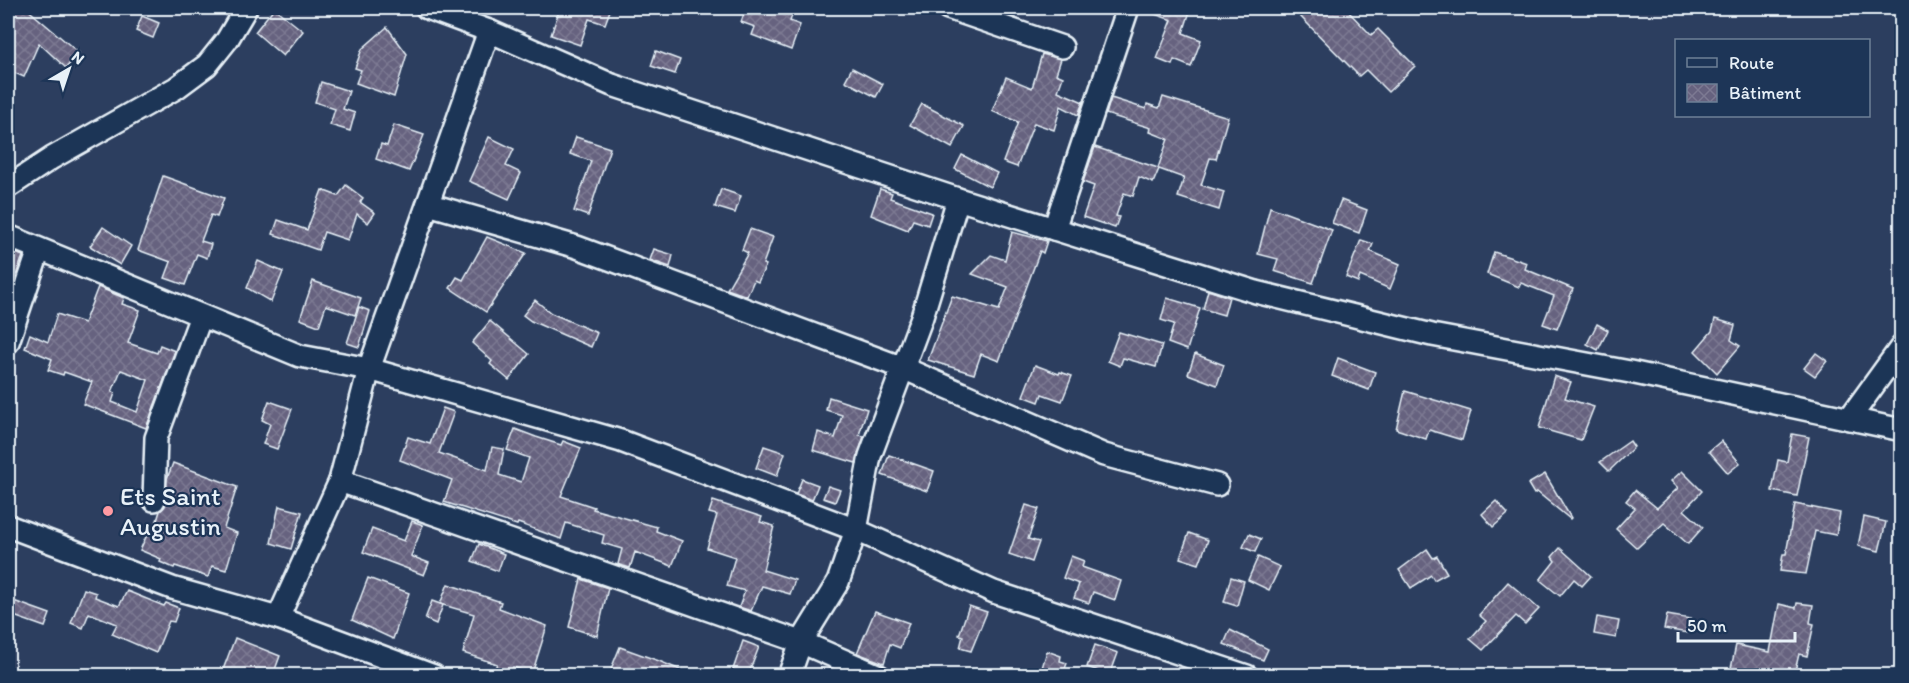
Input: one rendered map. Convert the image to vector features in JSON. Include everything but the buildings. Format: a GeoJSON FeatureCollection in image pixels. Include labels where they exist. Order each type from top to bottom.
{"type":"FeatureCollection","features":[{"type":"Feature","properties":{"kind":"street"},"geometry":{"type":"LineString","coordinates":[[8,187],[52,158],[176,88],[207,65],[227,40],[246,8]]}},
{"type":"Feature","properties":{"kind":"street"},"geometry":{"type":"LineString","coordinates":[[427,8],[489,31],[612,85],[1054,229],[1256,292],[1432,335],[1630,372],[1902,430]]}},
{"type":"Feature","properties":{"kind":"street"},"geometry":{"type":"LineString","coordinates":[[948,8],[1062,47]]}},
{"type":"Feature","properties":{"kind":"street"},"geometry":{"type":"LineString","coordinates":[[1054,229],[1128,8]]}},
{"type":"Feature","properties":{"kind":"street"},"geometry":{"type":"LineString","coordinates":[[278,618],[340,481],[369,369],[489,31]]}},
{"type":"Feature","properties":{"kind":"street"},"geometry":{"type":"LineString","coordinates":[[789,675],[801,642],[838,582],[856,530],[870,456],[903,368],[958,198]]}},
{"type":"Feature","properties":{"kind":"street"},"geometry":{"type":"LineString","coordinates":[[428,204],[578,247],[903,368],[1104,455],[1217,485]]}},
{"type":"Feature","properties":{"kind":"street"},"geometry":{"type":"LineString","coordinates":[[8,236],[300,356],[369,369],[621,441],[856,530],[993,592],[1247,675]]}},
{"type":"Feature","properties":{"kind":"street"},"geometry":{"type":"LineString","coordinates":[[8,342],[39,250]]}},
{"type":"Feature","properties":{"kind":"street"},"geometry":{"type":"LineString","coordinates":[[154,500],[156,438],[201,316]]}},
{"type":"Feature","properties":{"kind":"street"},"geometry":{"type":"LineString","coordinates":[[1849,419],[1902,346]]}},
{"type":"Feature","properties":{"kind":"street"},"geometry":{"type":"LineString","coordinates":[[340,481],[801,642],[879,675]]}},
{"type":"Feature","properties":{"kind":"street"},"geometry":{"type":"LineString","coordinates":[[8,526],[172,588],[278,618],[434,675]]}},
{"type":"Feature","properties":{"kind":"place","name":"Ets Saint Augustin"},"geometry":{"type":"Point","coordinates":[108,511]}}]}
